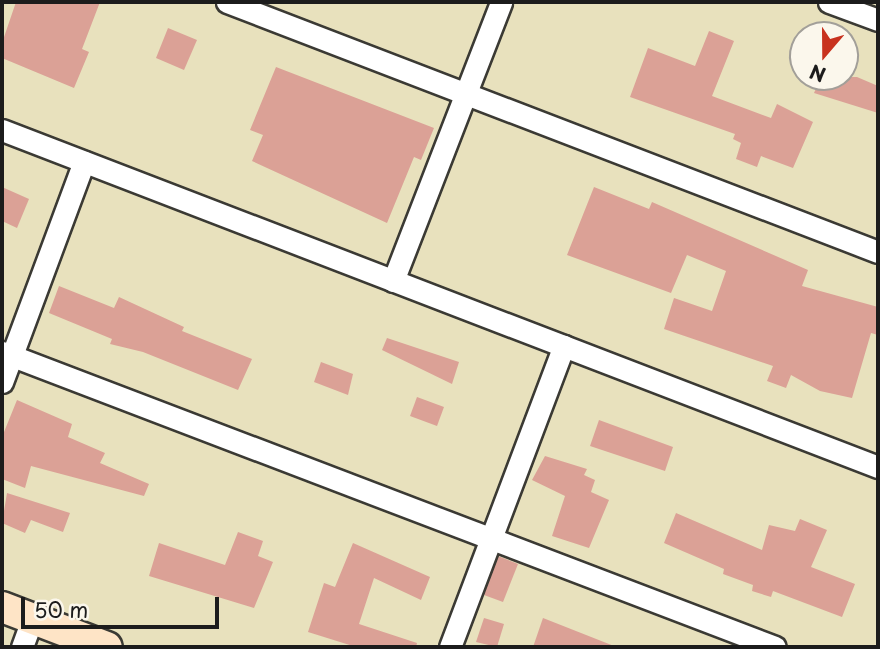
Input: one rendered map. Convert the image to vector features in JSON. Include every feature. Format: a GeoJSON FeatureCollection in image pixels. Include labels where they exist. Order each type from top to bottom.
{"type":"FeatureCollection","features":[{"type":"Feature","properties":{"kind":"street"},"geometry":{"type":"LineString","coordinates":[[227,2],[878,251]]}},
{"type":"Feature","properties":{"kind":"street"},"geometry":{"type":"LineString","coordinates":[[393,281],[501,2]]}},
{"type":"Feature","properties":{"kind":"street"},"geometry":{"type":"LineString","coordinates":[[829,2],[878,20]]}},
{"type":"Feature","properties":{"kind":"street"},"geometry":{"type":"LineString","coordinates":[[2,130],[878,467]]}},
{"type":"Feature","properties":{"kind":"street"},"geometry":{"type":"LineString","coordinates":[[2,382],[7,354],[83,162]]}},
{"type":"Feature","properties":{"kind":"street"},"geometry":{"type":"LineString","coordinates":[[450,647],[564,345]]}},
{"type":"Feature","properties":{"kind":"street"},"geometry":{"type":"LineString","coordinates":[[7,354],[775,647]]}},
{"type":"Feature","properties":{"kind":"street"},"geometry":{"type":"LineString","coordinates":[[2,607],[107,647]]}},
{"type":"Feature","properties":{"kind":"street"},"geometry":{"type":"LineString","coordinates":[[22,647],[32,619]]}},
{"type":"Feature","properties":{"kind":"building"},"geometry":{"type":"Polygon","coordinates":[[[16,2],[100,2],[82,49],[89,52],[74,88],[2,58],[2,43],[16,2]]]}},
{"type":"Feature","properties":{"kind":"building"},"geometry":{"type":"Polygon","coordinates":[[[168,28],[197,40],[184,70],[156,58],[168,28]]]}},
{"type":"Feature","properties":{"kind":"building"},"geometry":{"type":"Polygon","coordinates":[[[709,31],[734,41],[712,96],[771,118],[777,104],[813,122],[793,168],[761,156],[757,167],[736,159],[741,143],[733,139],[735,134],[630,97],[648,48],[695,66],[709,31]]]}},
{"type":"Feature","properties":{"kind":"building"},"geometry":{"type":"Polygon","coordinates":[[[276,67],[434,128],[421,160],[414,157],[387,223],[252,161],[263,135],[250,130],[276,67]]]}},
{"type":"Feature","properties":{"kind":"building"},"geometry":{"type":"Polygon","coordinates":[[[859,78],[878,86],[878,113],[814,93],[859,91],[859,78]]]}},
{"type":"Feature","properties":{"kind":"building"},"geometry":{"type":"Polygon","coordinates":[[[2,187],[29,199],[17,228],[2,221],[2,187]]]}},
{"type":"Feature","properties":{"kind":"building"},"geometry":{"type":"Polygon","coordinates":[[[594,187],[649,209],[652,202],[808,270],[802,286],[878,307],[878,335],[871,333],[852,398],[820,391],[791,375],[786,388],[767,381],[773,366],[664,329],[674,298],[712,311],[726,271],[687,255],[671,293],[567,255],[594,187]]]}},
{"type":"Feature","properties":{"kind":"building"},"geometry":{"type":"Polygon","coordinates":[[[59,286],[114,308],[119,297],[184,327],[182,331],[252,359],[238,390],[143,352],[110,344],[112,339],[49,313],[59,286]]]}},
{"type":"Feature","properties":{"kind":"building"},"geometry":{"type":"Polygon","coordinates":[[[387,338],[459,362],[452,384],[382,350],[387,338]]]}},
{"type":"Feature","properties":{"kind":"building"},"geometry":{"type":"Polygon","coordinates":[[[321,362],[353,374],[348,395],[314,382],[321,362]]]}},
{"type":"Feature","properties":{"kind":"building"},"geometry":{"type":"Polygon","coordinates":[[[417,397],[444,407],[437,426],[410,416],[417,397]]]}},
{"type":"Feature","properties":{"kind":"building"},"geometry":{"type":"Polygon","coordinates":[[[17,400],[72,424],[68,437],[105,453],[100,463],[149,484],[144,496],[31,466],[25,488],[2,479],[2,437],[17,400]]]}},
{"type":"Feature","properties":{"kind":"building"},"geometry":{"type":"Polygon","coordinates":[[[599,420],[673,447],[665,471],[590,446],[599,420]]]}},
{"type":"Feature","properties":{"kind":"building"},"geometry":{"type":"Polygon","coordinates":[[[545,456],[587,469],[584,475],[595,480],[591,492],[609,500],[589,548],[552,536],[565,496],[532,480],[545,456]]]}},
{"type":"Feature","properties":{"kind":"building"},"geometry":{"type":"Polygon","coordinates":[[[7,493],[70,513],[63,532],[31,520],[25,533],[2,523],[7,493]]]}},
{"type":"Feature","properties":{"kind":"building"},"geometry":{"type":"Polygon","coordinates":[[[676,513],[762,550],[769,525],[795,531],[800,519],[827,530],[811,567],[855,584],[842,617],[773,591],[771,597],[752,591],[753,585],[723,574],[724,569],[664,543],[676,513]]]}},
{"type":"Feature","properties":{"kind":"building"},"geometry":{"type":"Polygon","coordinates":[[[238,532],[263,541],[258,556],[273,562],[254,608],[149,576],[159,543],[225,565],[238,532]]]}},
{"type":"Feature","properties":{"kind":"building"},"geometry":{"type":"Polygon","coordinates":[[[353,543],[430,577],[421,600],[374,578],[359,624],[417,643],[416,647],[356,647],[308,632],[324,583],[335,587],[353,543]]]}},
{"type":"Feature","properties":{"kind":"building"},"geometry":{"type":"Polygon","coordinates":[[[498,556],[518,564],[503,602],[484,595],[498,556]]]}},
{"type":"Feature","properties":{"kind":"building"},"geometry":{"type":"Polygon","coordinates":[[[484,618],[504,624],[497,647],[476,642],[484,618]]]}},
{"type":"Feature","properties":{"kind":"building"},"geometry":{"type":"Polygon","coordinates":[[[543,618],[614,646],[614,647],[533,647],[543,618]]]}}]}
